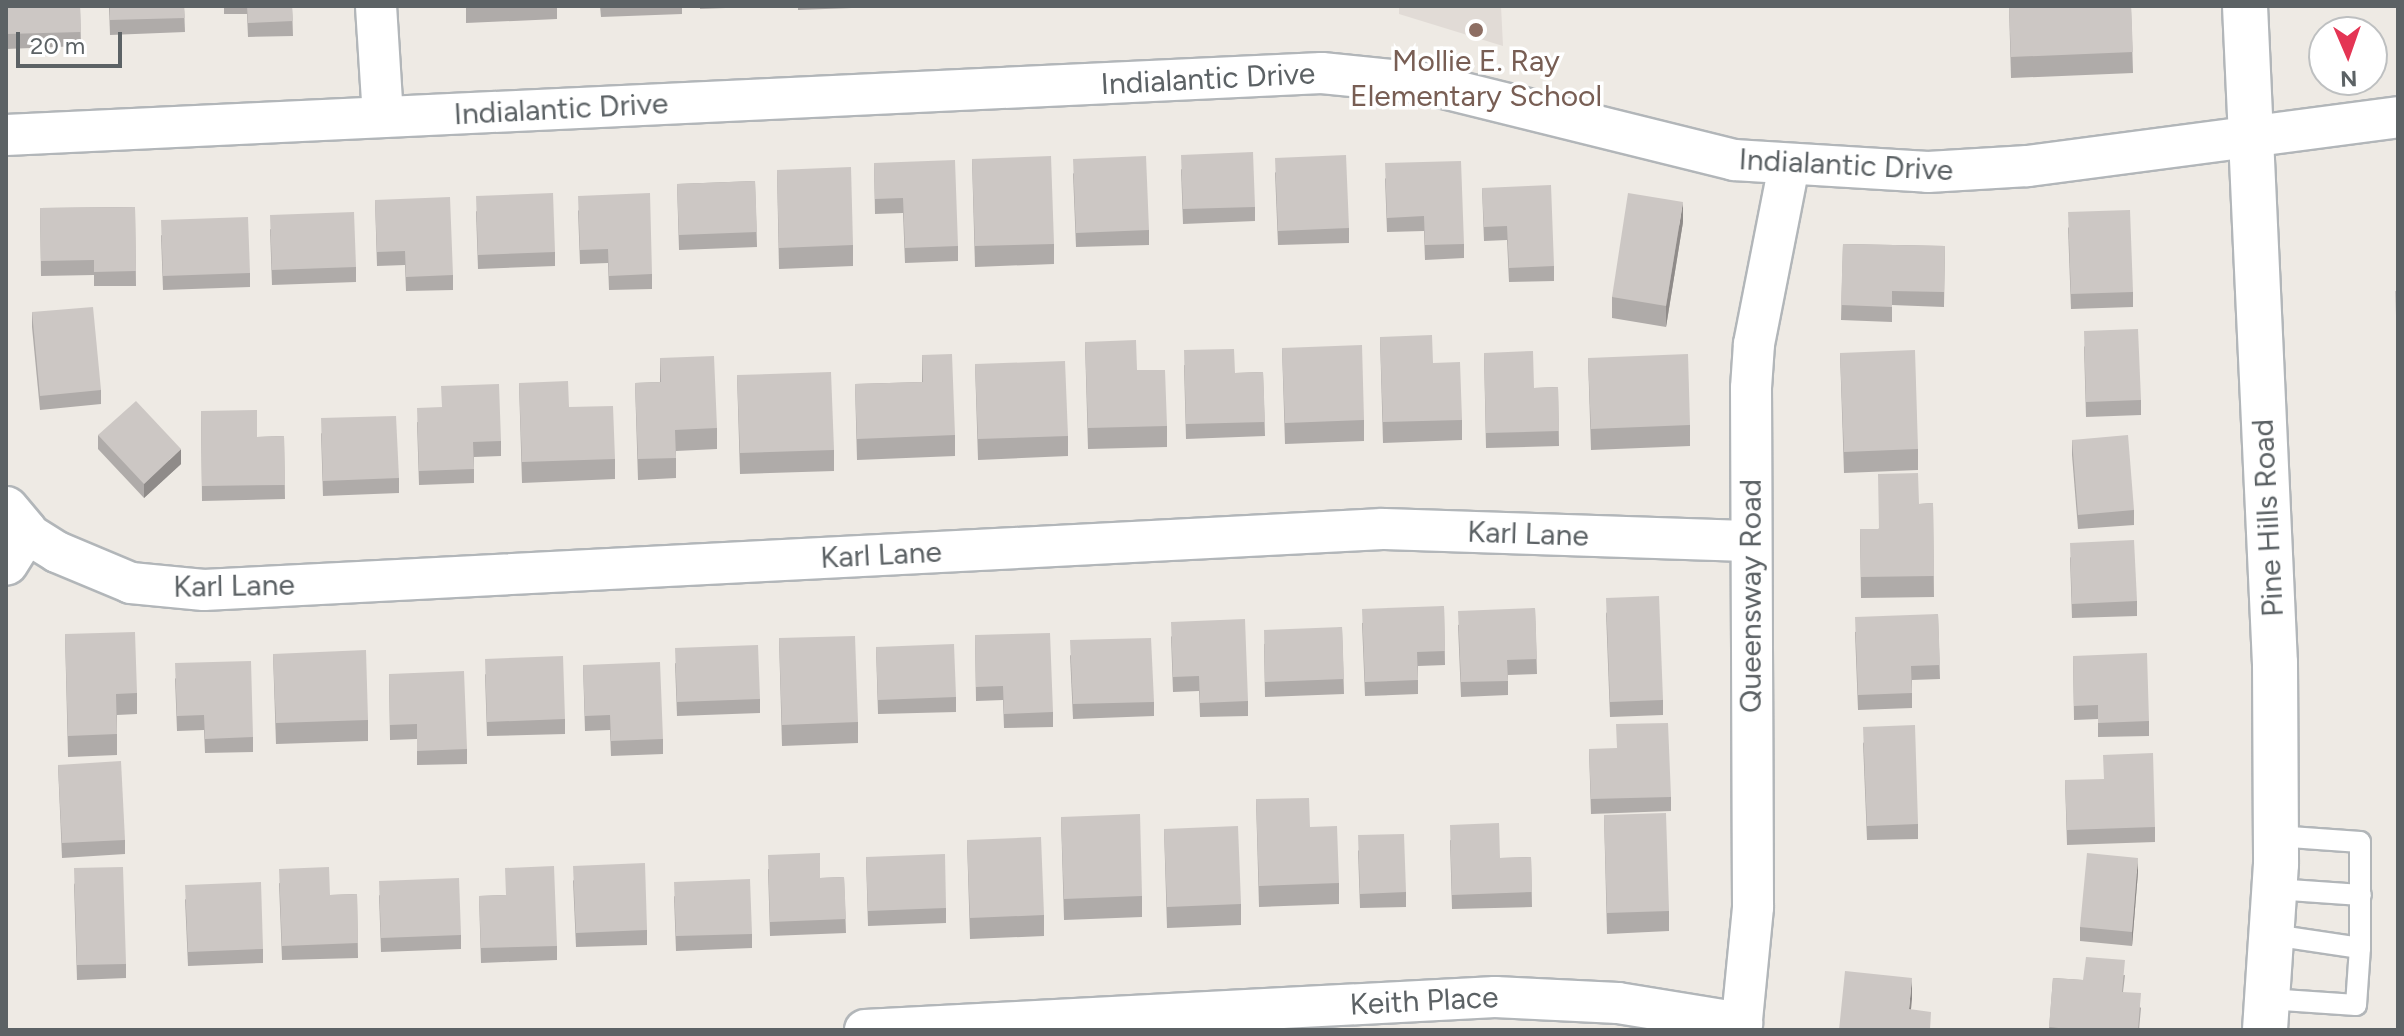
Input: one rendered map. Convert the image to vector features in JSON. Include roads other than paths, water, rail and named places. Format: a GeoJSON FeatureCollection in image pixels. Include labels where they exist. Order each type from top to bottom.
{"type":"FeatureCollection","features":[{"type":"Feature","properties":{"kind":"main road","name":"Pine Hills Road"},"geometry":{"type":"LineString","coordinates":[[2245,6],[2275,663],[2275,889],[2267,1015]]}},
{"type":"Feature","properties":{"kind":"street"},"geometry":{"type":"LineString","coordinates":[[376,6],[383,117]]}},
{"type":"Feature","properties":{"kind":"street","name":"Indialantic Drive"},"geometry":{"type":"LineString","coordinates":[[6,135],[1322,73],[1423,83],[1677,147],[1789,165],[1969,171],[2251,138],[2398,117]]}},
{"type":"Feature","properties":{"kind":"street","name":"Queensway Road"},"geometry":{"type":"LineString","coordinates":[[1742,1026],[1753,907],[1749,541],[1754,344],[1789,165]]}},
{"type":"Feature","properties":{"kind":"street","name":"Karl Lane"},"geometry":{"type":"LineString","coordinates":[[12,535],[131,583],[204,590],[1382,529],[1749,541]]}},
{"type":"Feature","properties":{"kind":"street","name":"Keith Place"},"geometry":{"type":"LineString","coordinates":[[865,1030],[1495,997],[1618,1003],[1742,1026]]}},
{"type":"Feature","properties":{"kind":"lane"},"geometry":{"type":"LineString","coordinates":[[2267,1015],[2356,1005],[2360,948],[2360,842],[2276,836]]}},
{"type":"Feature","properties":{"kind":"lane"},"geometry":{"type":"LineString","coordinates":[[2275,889],[2361,895]]}},
{"type":"Feature","properties":{"kind":"lane"},"geometry":{"type":"LineString","coordinates":[[2273,935],[2360,948]]}},
{"type":"Feature","properties":{"kind":"place","name":"Mollie E. Ray Elementary School"},"geometry":{"type":"Point","coordinates":[1476,30]}}]}
